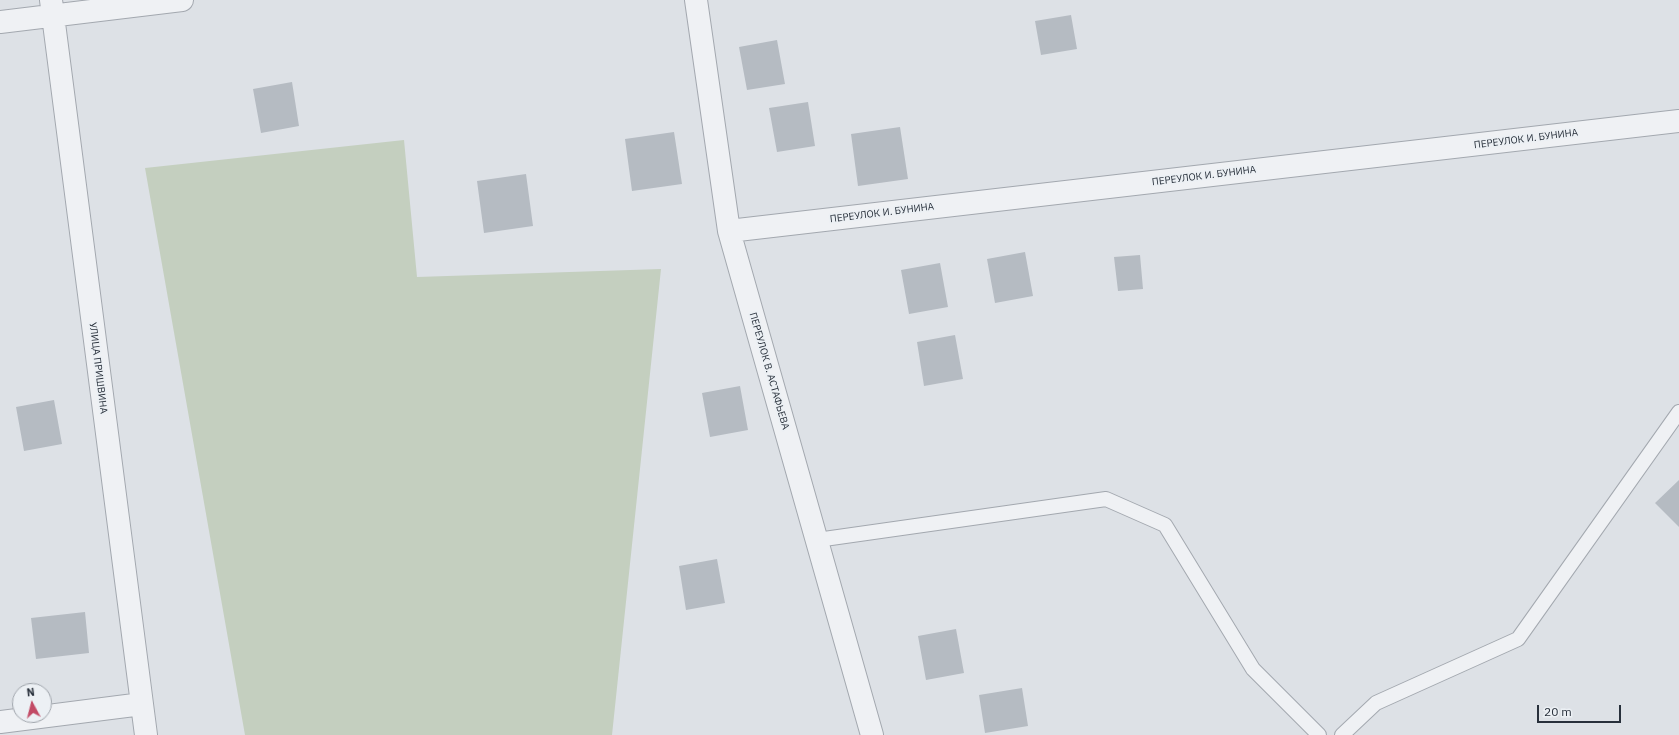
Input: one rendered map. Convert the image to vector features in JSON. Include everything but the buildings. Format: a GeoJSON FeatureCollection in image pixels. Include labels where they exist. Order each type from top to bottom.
{"type":"FeatureCollection","features":[{"type":"Feature","properties":{"kind":"street"},"geometry":{"type":"LineString","coordinates":[[0,22],[52,8],[182,0]]}},
{"type":"Feature","properties":{"kind":"street","name":"ПЕРЕУЛОК В. АСТАФЬЕВА"},"geometry":{"type":"LineString","coordinates":[[696,0],[729,231],[872,735]]}},
{"type":"Feature","properties":{"kind":"street","name":"УЛИЦА ПРИШВИНА"},"geometry":{"type":"LineString","coordinates":[[52,8],[146,735]]}},
{"type":"Feature","properties":{"kind":"street","name":"ПЕРЕУЛОК И. БУНИНА"},"geometry":{"type":"LineString","coordinates":[[729,231],[1679,121]]}},
{"type":"Feature","properties":{"kind":"street"},"geometry":{"type":"LineString","coordinates":[[0,722],[142,704]]}},
{"type":"Feature","properties":{"kind":"lane"},"geometry":{"type":"LineString","coordinates":[[1342,735],[1376,703],[1518,639],[1679,412]]}},
{"type":"Feature","properties":{"kind":"lane"},"geometry":{"type":"LineString","coordinates":[[817,540],[1106,499],[1165,525],[1253,669],[1319,735]]}},
{"type":"Feature","properties":{"kind":"green space"},"geometry":{"type":"Polygon","coordinates":[[[404,140],[417,277],[661,269],[612,735],[245,735],[145,168],[404,140]]]}}]}
